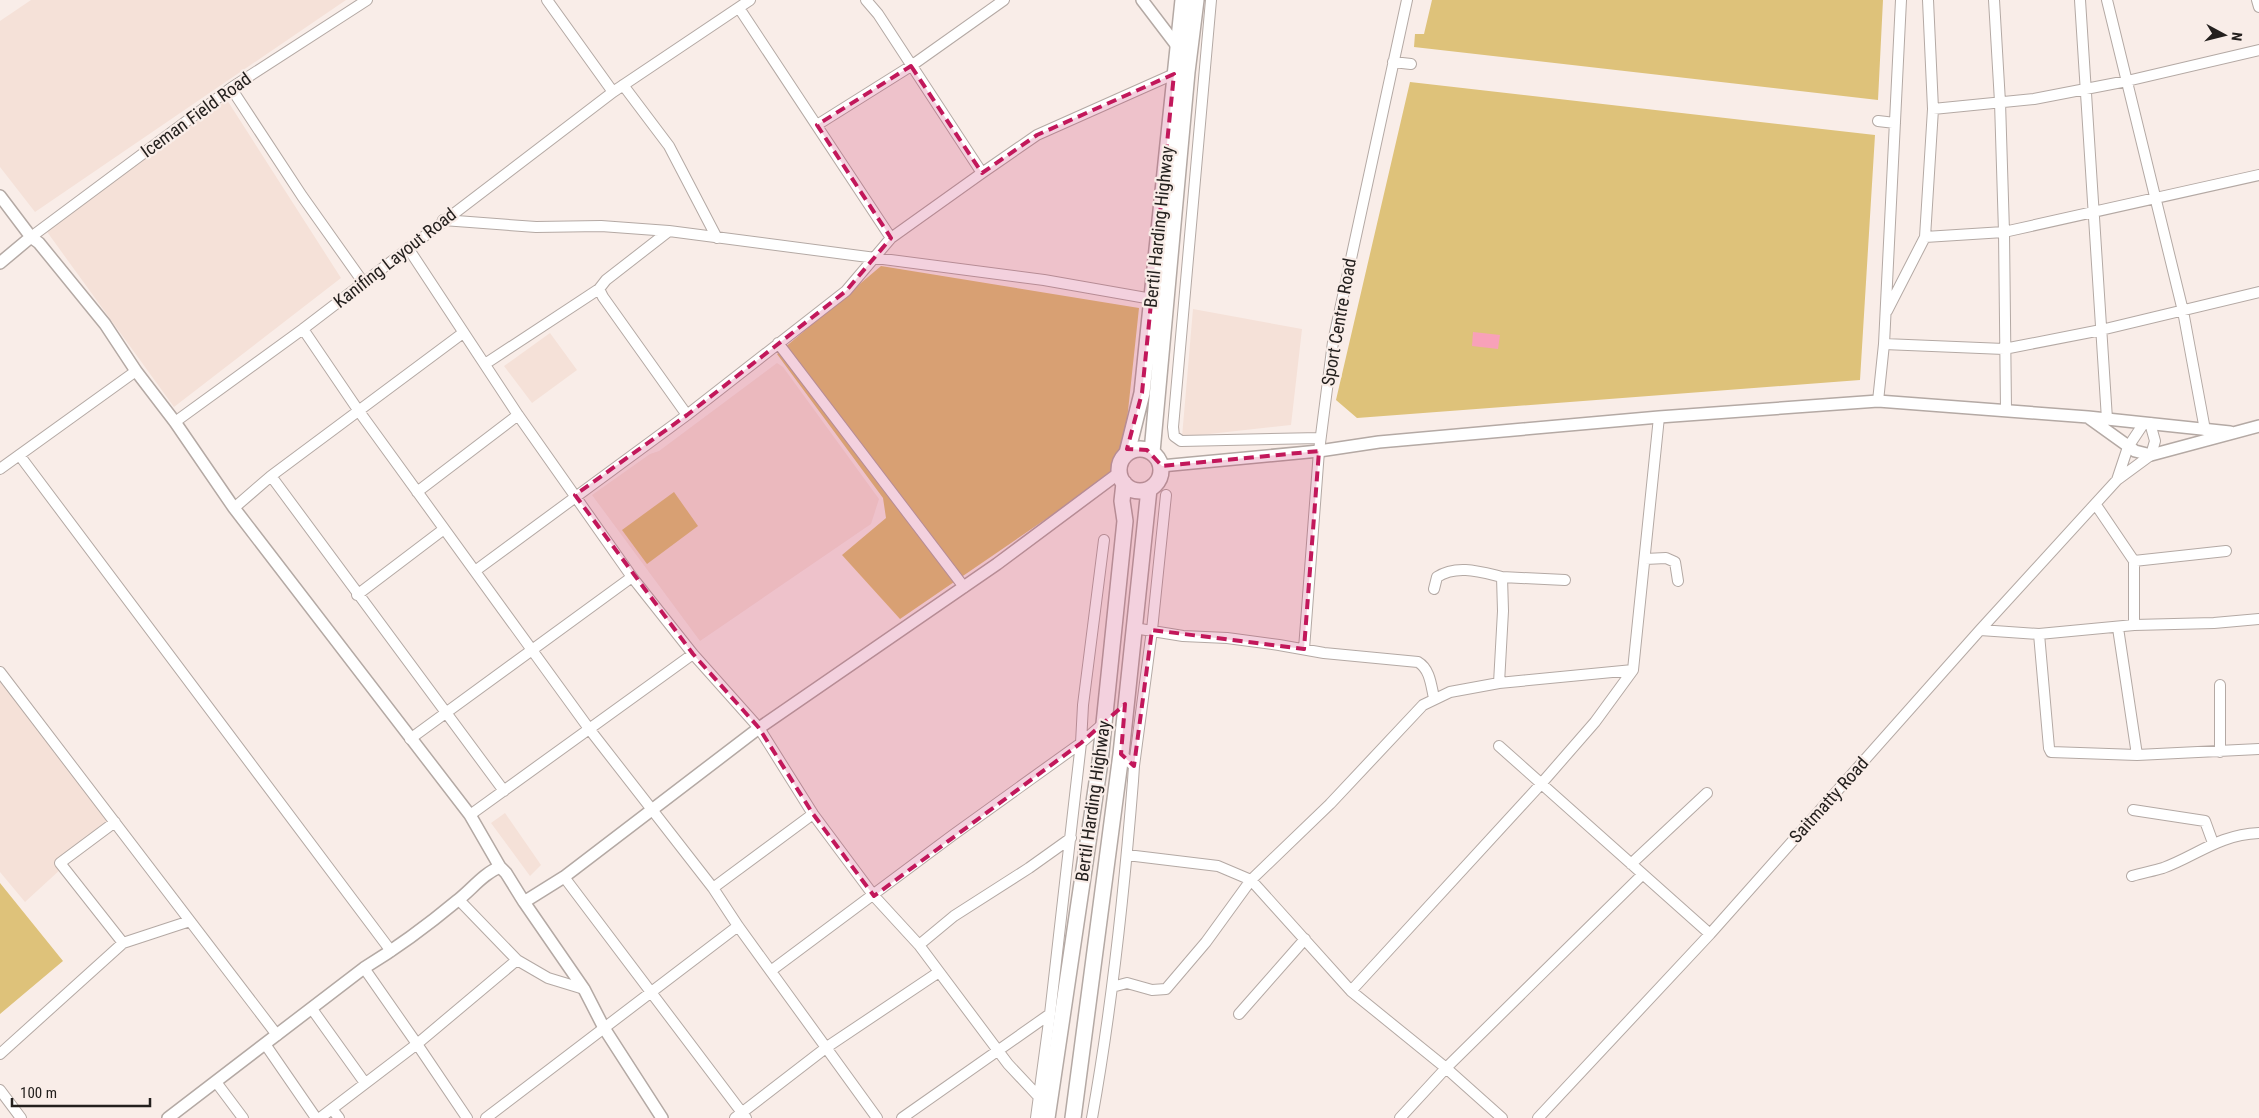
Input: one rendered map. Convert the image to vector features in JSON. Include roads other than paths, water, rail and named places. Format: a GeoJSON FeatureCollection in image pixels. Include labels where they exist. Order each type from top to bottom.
{"type":"FeatureCollection","features":[{"type":"Feature","properties":{"kind":"main road","name":"Bertil Harding Highway"},"geometry":{"type":"LineString","coordinates":[[1127,453],[1142,393],[1183,0]]}},
{"type":"Feature","properties":{"kind":"main road","name":"Bertil Harding Highway"},"geometry":{"type":"LineString","coordinates":[[1152,452],[1187,72],[1196,0]]}},
{"type":"Feature","properties":{"kind":"main road"},"geometry":{"type":"LineString","coordinates":[[1136,448],[1152,452],[1161,466],[1160,477],[1149,489],[1138,491],[1122,478],[1120,462],[1127,453],[1136,448]]}},
{"type":"Feature","properties":{"kind":"main road","name":"Bertil Harding Highway"},"geometry":{"type":"LineString","coordinates":[[1047,1118],[1104,723],[1125,521],[1122,501],[1122,478]]}},
{"type":"Feature","properties":{"kind":"main road","name":"Bertil Harding Highway"},"geometry":{"type":"LineString","coordinates":[[1073,1118],[1120,754],[1149,489]]}},
{"type":"Feature","properties":{"kind":"street","name":"Iceman Field Road"},"geometry":{"type":"LineString","coordinates":[[31,238],[231,88],[367,0]]}},
{"type":"Feature","properties":{"kind":"street"},"geometry":{"type":"LineString","coordinates":[[547,0],[613,92]]}},
{"type":"Feature","properties":{"kind":"street","name":"Kanifing Layout Road"},"geometry":{"type":"LineString","coordinates":[[175,422],[303,328],[613,92],[750,0]]}},
{"type":"Feature","properties":{"kind":"street"},"geometry":{"type":"LineString","coordinates":[[866,0],[878,14],[982,173]]}},
{"type":"Feature","properties":{"kind":"street"},"geometry":{"type":"LineString","coordinates":[[816,125],[911,66],[1004,0]]}},
{"type":"Feature","properties":{"kind":"street"},"geometry":{"type":"LineString","coordinates":[[1142,0],[1177,46]]}},
{"type":"Feature","properties":{"kind":"street"},"geometry":{"type":"LineString","coordinates":[[1211,0],[1172,427],[1174,436],[1181,441],[1320,438]]}},
{"type":"Feature","properties":{"kind":"street","name":"Sport Centre Road"},"geometry":{"type":"LineString","coordinates":[[1304,650],[1318,450],[1332,342],[1407,0]]}},
{"type":"Feature","properties":{"kind":"street"},"geometry":{"type":"LineString","coordinates":[[1878,401],[1886,314],[1901,0]]}},
{"type":"Feature","properties":{"kind":"street"},"geometry":{"type":"LineString","coordinates":[[1886,314],[1926,237],[1933,109],[1928,0]]}},
{"type":"Feature","properties":{"kind":"street"},"geometry":{"type":"LineString","coordinates":[[1994,0],[2000,102],[2004,232],[2006,410]]}},
{"type":"Feature","properties":{"kind":"street"},"geometry":{"type":"LineString","coordinates":[[2080,0],[2107,419]]}},
{"type":"Feature","properties":{"kind":"street"},"geometry":{"type":"LineString","coordinates":[[2107,0],[2183,311],[2205,430]]}},
{"type":"Feature","properties":{"kind":"street"},"geometry":{"type":"LineString","coordinates":[[2257,0],[2259,7]]}},
{"type":"Feature","properties":{"kind":"street"},"geometry":{"type":"LineString","coordinates":[[739,8],[891,238]]}},
{"type":"Feature","properties":{"kind":"street"},"geometry":{"type":"LineString","coordinates":[[1933,109],[2034,99],[2127,81],[2259,50]]}},
{"type":"Feature","properties":{"kind":"street"},"geometry":{"type":"LineString","coordinates":[[1393,62],[1411,64]]}},
{"type":"Feature","properties":{"kind":"street"},"geometry":{"type":"LineString","coordinates":[[475,570],[575,495],[687,415],[846,291],[871,258],[891,238],[982,173],[1037,136],[1174,74]]}},
{"type":"Feature","properties":{"kind":"street"},"geometry":{"type":"LineString","coordinates":[[623,85],[669,146],[717,238]]}},
{"type":"Feature","properties":{"kind":"street"},"geometry":{"type":"LineString","coordinates":[[231,88],[302,196],[363,282]]}},
{"type":"Feature","properties":{"kind":"street"},"geometry":{"type":"LineString","coordinates":[[1878,120],[1895,123]]}},
{"type":"Feature","properties":{"kind":"street"},"geometry":{"type":"LineString","coordinates":[[1926,237],[2004,232],[2259,175]]}},
{"type":"Feature","properties":{"kind":"street"},"geometry":{"type":"LineString","coordinates":[[0,196],[31,238],[39,242],[105,324],[136,372],[175,422],[234,508],[470,815],[500,867],[506,873],[584,989],[604,1028],[658,1117]]}},
{"type":"Feature","properties":{"kind":"street"},"geometry":{"type":"LineString","coordinates":[[443,220],[536,227],[601,226],[669,231],[1044,280],[1152,299]]}},
{"type":"Feature","properties":{"kind":"street"},"geometry":{"type":"LineString","coordinates":[[485,364],[600,289],[606,280],[669,231]]}},
{"type":"Feature","properties":{"kind":"street"},"geometry":{"type":"LineString","coordinates":[[0,263],[31,238]]}},
{"type":"Feature","properties":{"kind":"street"},"geometry":{"type":"LineString","coordinates":[[408,248],[518,415],[632,577],[692,654],[760,728],[813,814],[874,896],[919,945],[1008,1064],[1038,1096]]}},
{"type":"Feature","properties":{"kind":"street"},"geometry":{"type":"LineString","coordinates":[[600,289],[603,297],[687,415]]}},
{"type":"Feature","properties":{"kind":"street"},"geometry":{"type":"LineString","coordinates":[[1884,344],[2004,349],[2102,330],[2259,292]]}},
{"type":"Feature","properties":{"kind":"street"},"geometry":{"type":"LineString","coordinates":[[303,328],[358,410],[417,492],[590,730],[650,810],[714,888],[738,926],[772,970],[877,1118]]}},
{"type":"Feature","properties":{"kind":"street"},"geometry":{"type":"LineString","coordinates":[[234,508],[271,476],[463,333]]}},
{"type":"Feature","properties":{"kind":"street"},"geometry":{"type":"LineString","coordinates":[[778,344],[964,587]]}},
{"type":"Feature","properties":{"kind":"street"},"geometry":{"type":"LineString","coordinates":[[0,469],[136,372]]}},
{"type":"Feature","properties":{"kind":"street"},"geometry":{"type":"LineString","coordinates":[[1161,466],[1379,442],[1659,417],[1878,401],[2088,417],[2230,432]]}},
{"type":"Feature","properties":{"kind":"street"},"geometry":{"type":"LineString","coordinates":[[417,492],[518,415]]}},
{"type":"Feature","properties":{"kind":"street"},"geometry":{"type":"LineString","coordinates":[[1352,991],[1541,784],[1595,722],[1633,670],[1659,417]]}},
{"type":"Feature","properties":{"kind":"street"},"geometry":{"type":"LineString","coordinates":[[2088,417],[2128,447],[2140,453],[2156,454]]}},
{"type":"Feature","properties":{"kind":"street"},"geometry":{"type":"LineString","coordinates":[[2118,480],[2128,447],[2147,423]]}},
{"type":"Feature","properties":{"kind":"street"},"geometry":{"type":"LineString","coordinates":[[2147,423],[2156,441],[2156,454]]}},
{"type":"Feature","properties":{"kind":"street"},"geometry":{"type":"LineString","coordinates":[[2118,480],[2156,454],[2230,432],[2259,426]]}},
{"type":"Feature","properties":{"kind":"street"},"geometry":{"type":"LineString","coordinates":[[20,456],[391,951]]}},
{"type":"Feature","properties":{"kind":"street"},"geometry":{"type":"LineString","coordinates":[[271,476],[357,595],[504,791]]}},
{"type":"Feature","properties":{"kind":"street"},"geometry":{"type":"LineString","coordinates":[[524,902],[564,877],[760,728],[1122,478]]}},
{"type":"Feature","properties":{"kind":"street","name":"Saitmatty Road"},"geometry":{"type":"LineString","coordinates":[[1538,1118],[1710,934],[1980,630],[2118,480]]}},
{"type":"Feature","properties":{"kind":"street"},"geometry":{"type":"LineString","coordinates":[[1092,1118],[1112,987],[1127,855],[1134,766],[1152,630],[1166,496]]}},
{"type":"Feature","properties":{"kind":"street"},"geometry":{"type":"LineString","coordinates":[[2096,506],[2134,561],[2134,625]]}},
{"type":"Feature","properties":{"kind":"street"},"geometry":{"type":"LineString","coordinates":[[357,595],[444,529]]}},
{"type":"Feature","properties":{"kind":"street"},"geometry":{"type":"LineString","coordinates":[[1036,1118],[1050,1014],[1081,743],[1083,705],[1104,540]]}},
{"type":"Feature","properties":{"kind":"street"},"geometry":{"type":"LineString","coordinates":[[2134,561],[2226,551]]}},
{"type":"Feature","properties":{"kind":"street"},"geometry":{"type":"LineString","coordinates":[[1645,558],[1666,558],[1675,562],[1678,582]]}},
{"type":"Feature","properties":{"kind":"street"},"geometry":{"type":"LineString","coordinates":[[1434,589],[1437,577],[1446,572],[1458,570],[1502,577],[1565,580]]}},
{"type":"Feature","properties":{"kind":"street"},"geometry":{"type":"LineString","coordinates":[[410,739],[632,577]]}},
{"type":"Feature","properties":{"kind":"street"},"geometry":{"type":"LineString","coordinates":[[1499,682],[1503,611],[1502,577]]}},
{"type":"Feature","properties":{"kind":"street"},"geometry":{"type":"LineString","coordinates":[[1980,630],[2039,634],[2134,625],[2214,623],[2259,619]]}},
{"type":"Feature","properties":{"kind":"street"},"geometry":{"type":"LineString","coordinates":[[1134,628],[1183,636],[1227,638],[1304,650],[1418,662],[1427,671],[1434,698]]}},
{"type":"Feature","properties":{"kind":"street"},"geometry":{"type":"LineString","coordinates":[[2118,628],[2137,755]]}},
{"type":"Feature","properties":{"kind":"street"},"geometry":{"type":"LineString","coordinates":[[2039,634],[2049,748],[2051,752],[2137,755],[2259,749]]}},
{"type":"Feature","properties":{"kind":"street"},"geometry":{"type":"LineString","coordinates":[[470,815],[590,730],[692,654]]}},
{"type":"Feature","properties":{"kind":"street"},"geometry":{"type":"LineString","coordinates":[[1112,987],[1127,983],[1152,990],[1166,989],[1206,942],[1252,880],[1330,804],[1410,717],[1434,698],[1450,692],[1499,682],[1633,670]]}},
{"type":"Feature","properties":{"kind":"street"},"geometry":{"type":"LineString","coordinates":[[0,672],[277,1035]]}},
{"type":"Feature","properties":{"kind":"street"},"geometry":{"type":"LineString","coordinates":[[2220,685],[2220,752]]}},
{"type":"Feature","properties":{"kind":"street"},"geometry":{"type":"LineString","coordinates":[[772,970],[874,896],[954,834],[1081,743],[1104,723]]}},
{"type":"Feature","properties":{"kind":"street"},"geometry":{"type":"LineString","coordinates":[[1499,746],[1710,934]]}},
{"type":"Feature","properties":{"kind":"street"},"geometry":{"type":"LineString","coordinates":[[1120,754],[1134,766]]}},
{"type":"Feature","properties":{"kind":"street"},"geometry":{"type":"LineString","coordinates":[[1631,864],[1707,793]]}},
{"type":"Feature","properties":{"kind":"street"},"geometry":{"type":"LineString","coordinates":[[2133,810],[2205,821],[2213,842]]}},
{"type":"Feature","properties":{"kind":"street"},"geometry":{"type":"LineString","coordinates":[[714,888],[813,814]]}},
{"type":"Feature","properties":{"kind":"street"},"geometry":{"type":"LineString","coordinates":[[115,822],[60,863],[123,943]]}},
{"type":"Feature","properties":{"kind":"street"},"geometry":{"type":"LineString","coordinates":[[2132,876],[2163,868],[2213,842],[2243,834],[2259,833]]}},
{"type":"Feature","properties":{"kind":"street"},"geometry":{"type":"LineString","coordinates":[[919,945],[954,916],[1029,868],[1070,838]]}},
{"type":"Feature","properties":{"kind":"street"},"geometry":{"type":"LineString","coordinates":[[1127,855],[1218,866],[1252,880],[1352,991],[1446,1068],[1502,1118]]}},
{"type":"Feature","properties":{"kind":"street"},"geometry":{"type":"LineString","coordinates":[[168,1118],[364,968],[391,951],[459,900],[493,870],[500,867]]}},
{"type":"Feature","properties":{"kind":"street"},"geometry":{"type":"LineString","coordinates":[[1400,1118],[1446,1068],[1642,875]]}},
{"type":"Feature","properties":{"kind":"street"},"geometry":{"type":"LineString","coordinates":[[564,877],[740,1116],[827,1047],[939,972]]}},
{"type":"Feature","properties":{"kind":"street"},"geometry":{"type":"LineString","coordinates":[[459,900],[517,960],[548,978],[584,989]]}},
{"type":"Feature","properties":{"kind":"street"},"geometry":{"type":"LineString","coordinates":[[0,1054],[123,943],[190,921]]}},
{"type":"Feature","properties":{"kind":"street"},"geometry":{"type":"LineString","coordinates":[[486,1118],[738,926]]}},
{"type":"Feature","properties":{"kind":"street"},"geometry":{"type":"LineString","coordinates":[[1238,1014],[1305,939]]}},
{"type":"Feature","properties":{"kind":"street"},"geometry":{"type":"LineString","coordinates":[[320,1118],[418,1044],[517,960]]}},
{"type":"Feature","properties":{"kind":"street"},"geometry":{"type":"LineString","coordinates":[[364,968],[467,1118]]}},
{"type":"Feature","properties":{"kind":"street"},"geometry":{"type":"LineString","coordinates":[[312,1008],[365,1083]]}},
{"type":"Feature","properties":{"kind":"street"},"geometry":{"type":"LineString","coordinates":[[902,1118],[1050,1014]]}},
{"type":"Feature","properties":{"kind":"street"},"geometry":{"type":"LineString","coordinates":[[265,1044],[316,1118]]}},
{"type":"Feature","properties":{"kind":"street"},"geometry":{"type":"LineString","coordinates":[[216,1082],[243,1118]]}},
{"type":"Feature","properties":{"kind":"street"},"geometry":{"type":"LineString","coordinates":[[0,1090],[21,1118]]}},
{"type":"Feature","properties":{"kind":"street"},"geometry":{"type":"LineString","coordinates":[[332,1109],[339,1118]]}}]}
